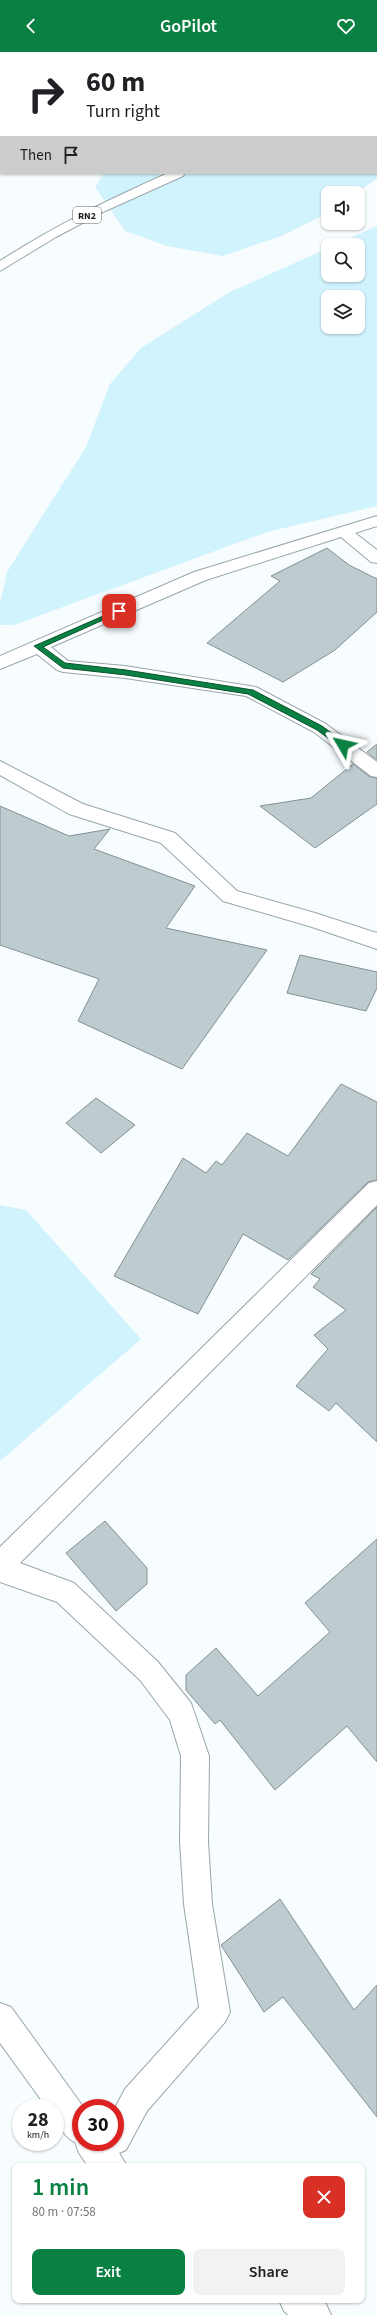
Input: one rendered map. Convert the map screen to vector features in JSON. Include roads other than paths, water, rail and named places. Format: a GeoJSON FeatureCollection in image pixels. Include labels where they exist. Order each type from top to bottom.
{"type":"FeatureCollection","features":[{"type":"Feature","properties":{"kind":"main road","name":"RN2"},"geometry":{"type":"LineString","coordinates":[[0,267],[51,234],[85,216],[177,174]]}},
{"type":"Feature","properties":{"kind":"main road"},"geometry":{"type":"LineString","coordinates":[[0,663],[200,576],[377,521]]}},
{"type":"Feature","properties":{"kind":"main road"},"geometry":{"type":"LineString","coordinates":[[344,532],[377,558]]}},
{"type":"Feature","properties":{"kind":"main road"},"geometry":{"type":"LineString","coordinates":[[38,646],[63,666],[126,672],[250,692],[320,728],[377,771]]}},
{"type":"Feature","properties":{"kind":"main road"},"geometry":{"type":"LineString","coordinates":[[0,767],[76,809],[168,838],[230,896],[315,920],[377,941]]}},
{"type":"Feature","properties":{"kind":"main road"},"geometry":{"type":"LineString","coordinates":[[0,1565],[377,1190]]}},
{"type":"Feature","properties":{"kind":"main road"},"geometry":{"type":"LineString","coordinates":[[0,1569],[65,1592],[149,1671],[181,1713],[195,1756],[194,1842],[198,1904],[215,2012],[136,2100],[124,2121]]}},
{"type":"Feature","properties":{"kind":"main road"},"geometry":{"type":"LineString","coordinates":[[0,2018],[72,2118]]}},
{"type":"Feature","properties":{"kind":"main road"},"geometry":{"type":"LineString","coordinates":[[299,2303],[315,2315]]}}]}
